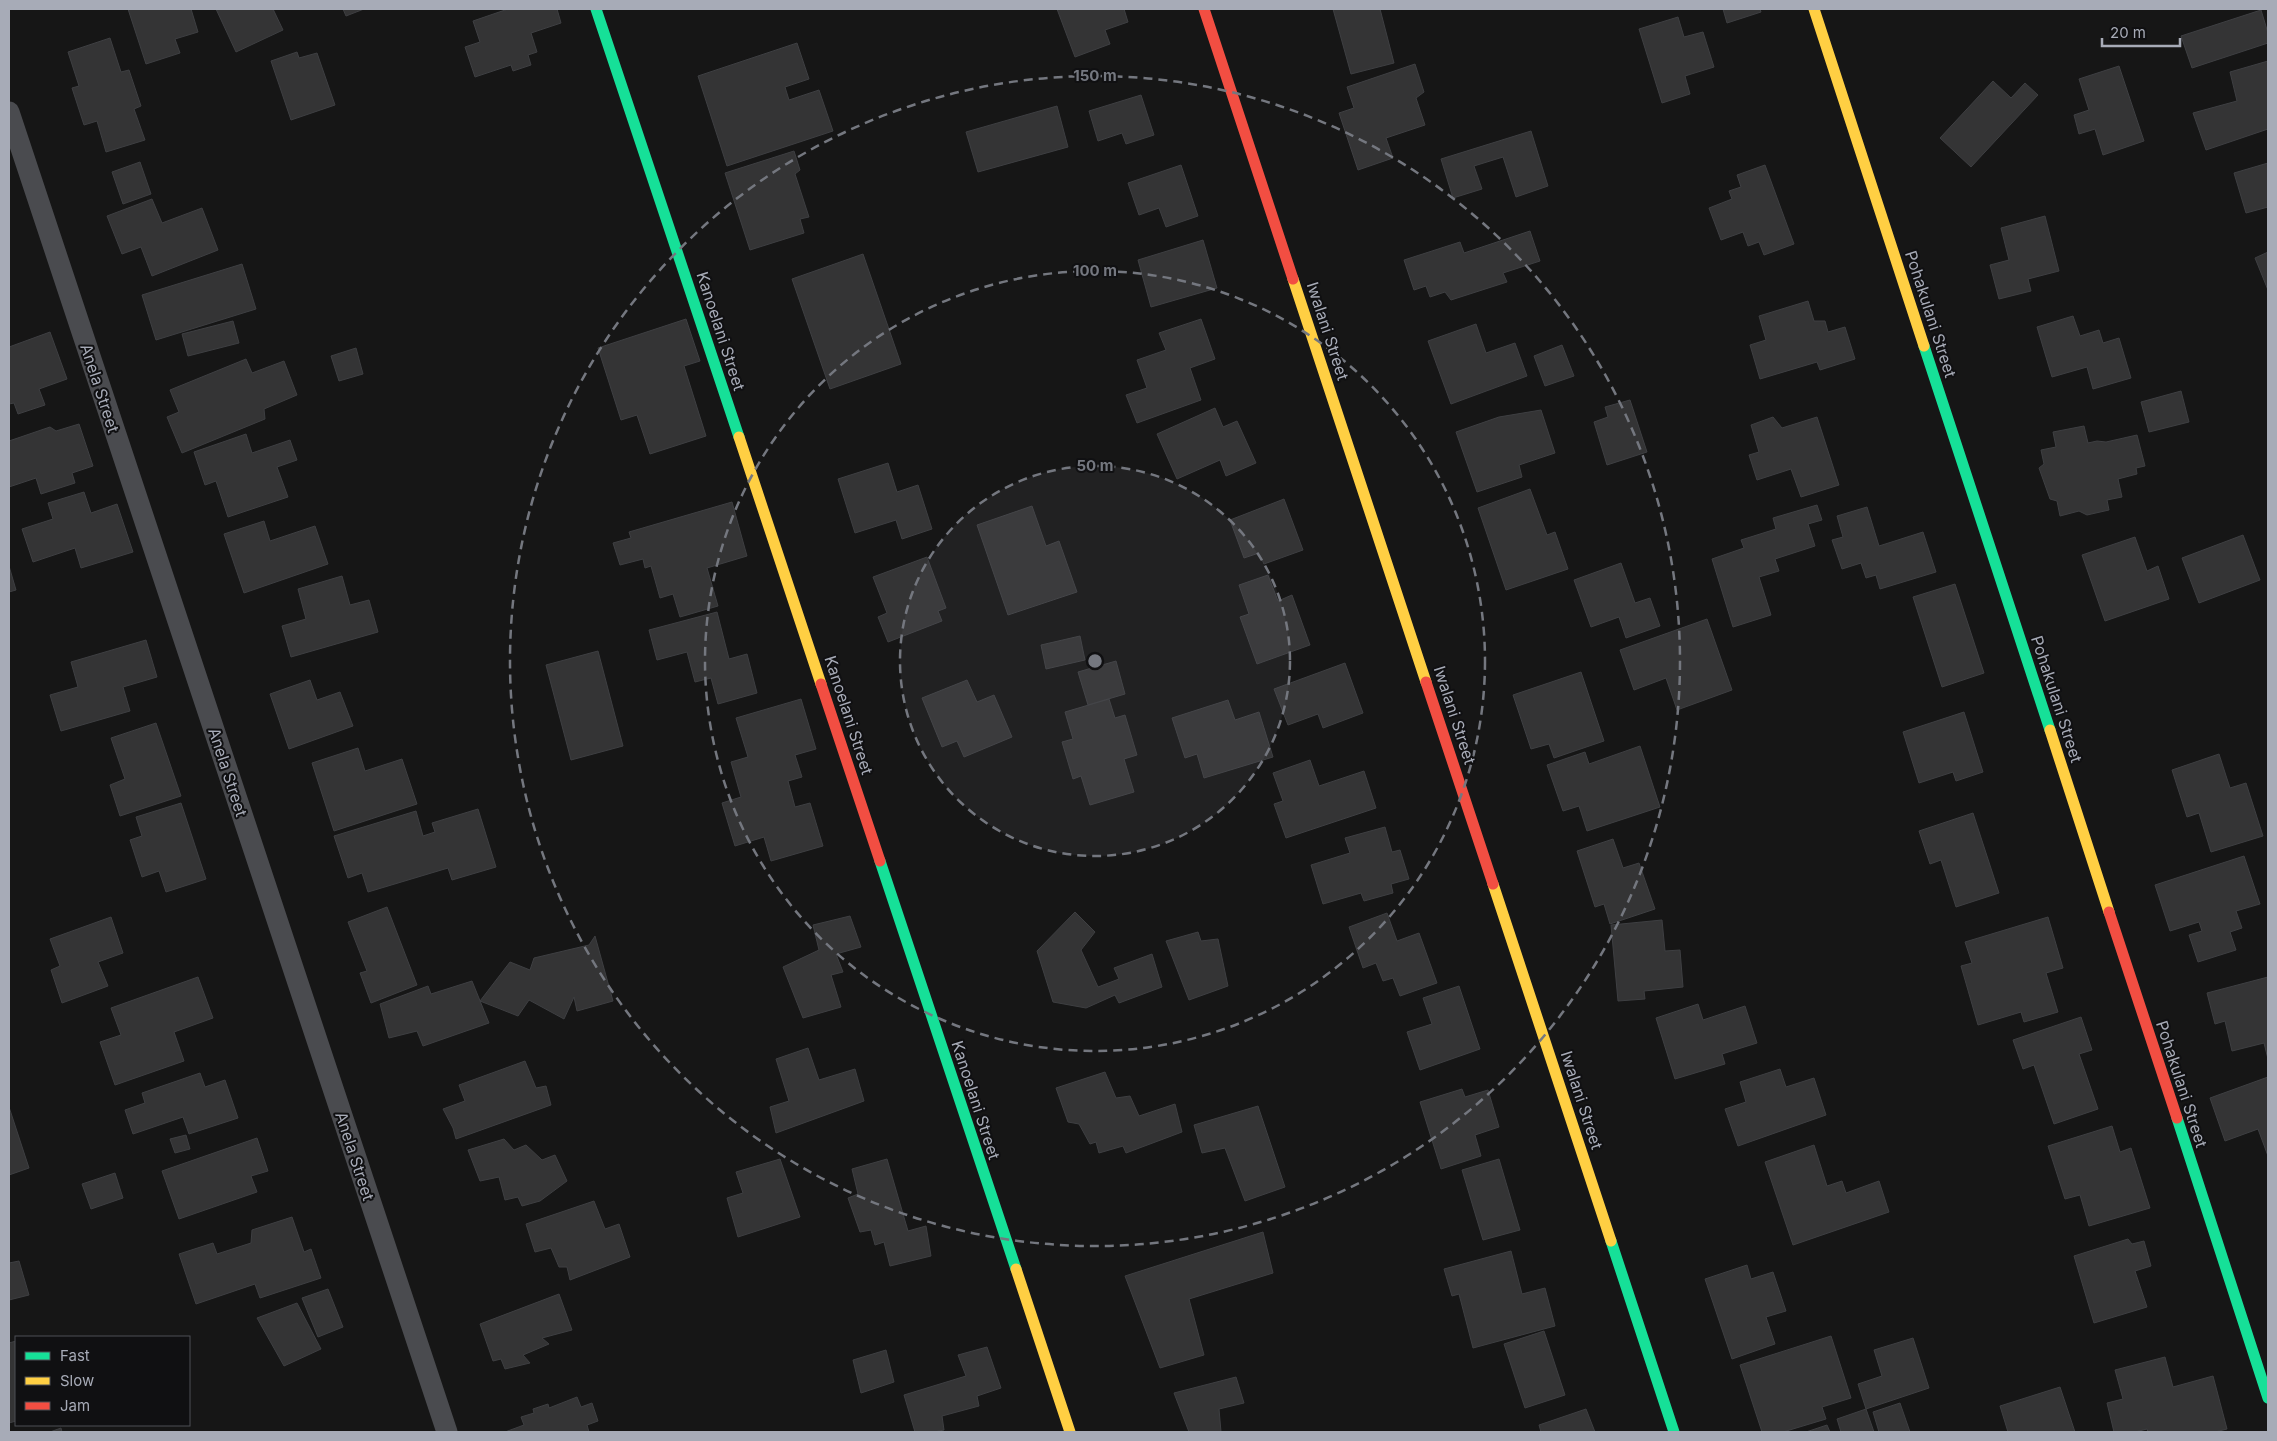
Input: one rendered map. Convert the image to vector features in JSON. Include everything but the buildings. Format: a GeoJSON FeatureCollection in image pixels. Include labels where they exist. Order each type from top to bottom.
{"type":"FeatureCollection","features":[{"type":"Feature","properties":{"kind":"street","name":"Kanoelani Street"},"geometry":{"type":"LineString","coordinates":[[596,9],[1070,1432]]}},
{"type":"Feature","properties":{"kind":"street","name":"Iwalani Street"},"geometry":{"type":"LineString","coordinates":[[1204,9],[1674,1432]]}},
{"type":"Feature","properties":{"kind":"street","name":"Pohakulani Street"},"geometry":{"type":"LineString","coordinates":[[1814,9],[2268,1398]]}},
{"type":"Feature","properties":{"kind":"street","name":"Anela Street"},"geometry":{"type":"LineString","coordinates":[[9,112],[447,1432]]}},
{"type":"Feature","properties":{"kind":"traffic: fast"},"geometry":{"type":"LineString","coordinates":[[596,9],[739,437]]}},
{"type":"Feature","properties":{"kind":"traffic: fast"},"geometry":{"type":"LineString","coordinates":[[1924,346],[2050,730]]}},
{"type":"Feature","properties":{"kind":"traffic: fast"},"geometry":{"type":"LineString","coordinates":[[880,861],[1016,1269]]}},
{"type":"Feature","properties":{"kind":"traffic: fast"},"geometry":{"type":"LineString","coordinates":[[2177,1118],[2268,1398]]}},
{"type":"Feature","properties":{"kind":"traffic: fast"},"geometry":{"type":"LineString","coordinates":[[1611,1241],[1674,1432]]}},
{"type":"Feature","properties":{"kind":"traffic: slow"},"geometry":{"type":"LineString","coordinates":[[1814,9],[1924,346]]}},
{"type":"Feature","properties":{"kind":"traffic: slow"},"geometry":{"type":"LineString","coordinates":[[1293,279],[1426,682]]}},
{"type":"Feature","properties":{"kind":"traffic: slow"},"geometry":{"type":"LineString","coordinates":[[739,437],[821,684]]}},
{"type":"Feature","properties":{"kind":"traffic: slow"},"geometry":{"type":"LineString","coordinates":[[2050,730],[2109,912]]}},
{"type":"Feature","properties":{"kind":"traffic: slow"},"geometry":{"type":"LineString","coordinates":[[1493,884],[1611,1241]]}},
{"type":"Feature","properties":{"kind":"traffic: slow"},"geometry":{"type":"LineString","coordinates":[[1016,1269],[1070,1432]]}},
{"type":"Feature","properties":{"kind":"traffic: jam"},"geometry":{"type":"LineString","coordinates":[[1204,9],[1293,279]]}},
{"type":"Feature","properties":{"kind":"traffic: jam"},"geometry":{"type":"LineString","coordinates":[[1426,682],[1493,884]]}},
{"type":"Feature","properties":{"kind":"traffic: jam"},"geometry":{"type":"LineString","coordinates":[[821,684],[880,861]]}},
{"type":"Feature","properties":{"kind":"traffic: jam"},"geometry":{"type":"LineString","coordinates":[[2109,912],[2177,1118]]}}]}
